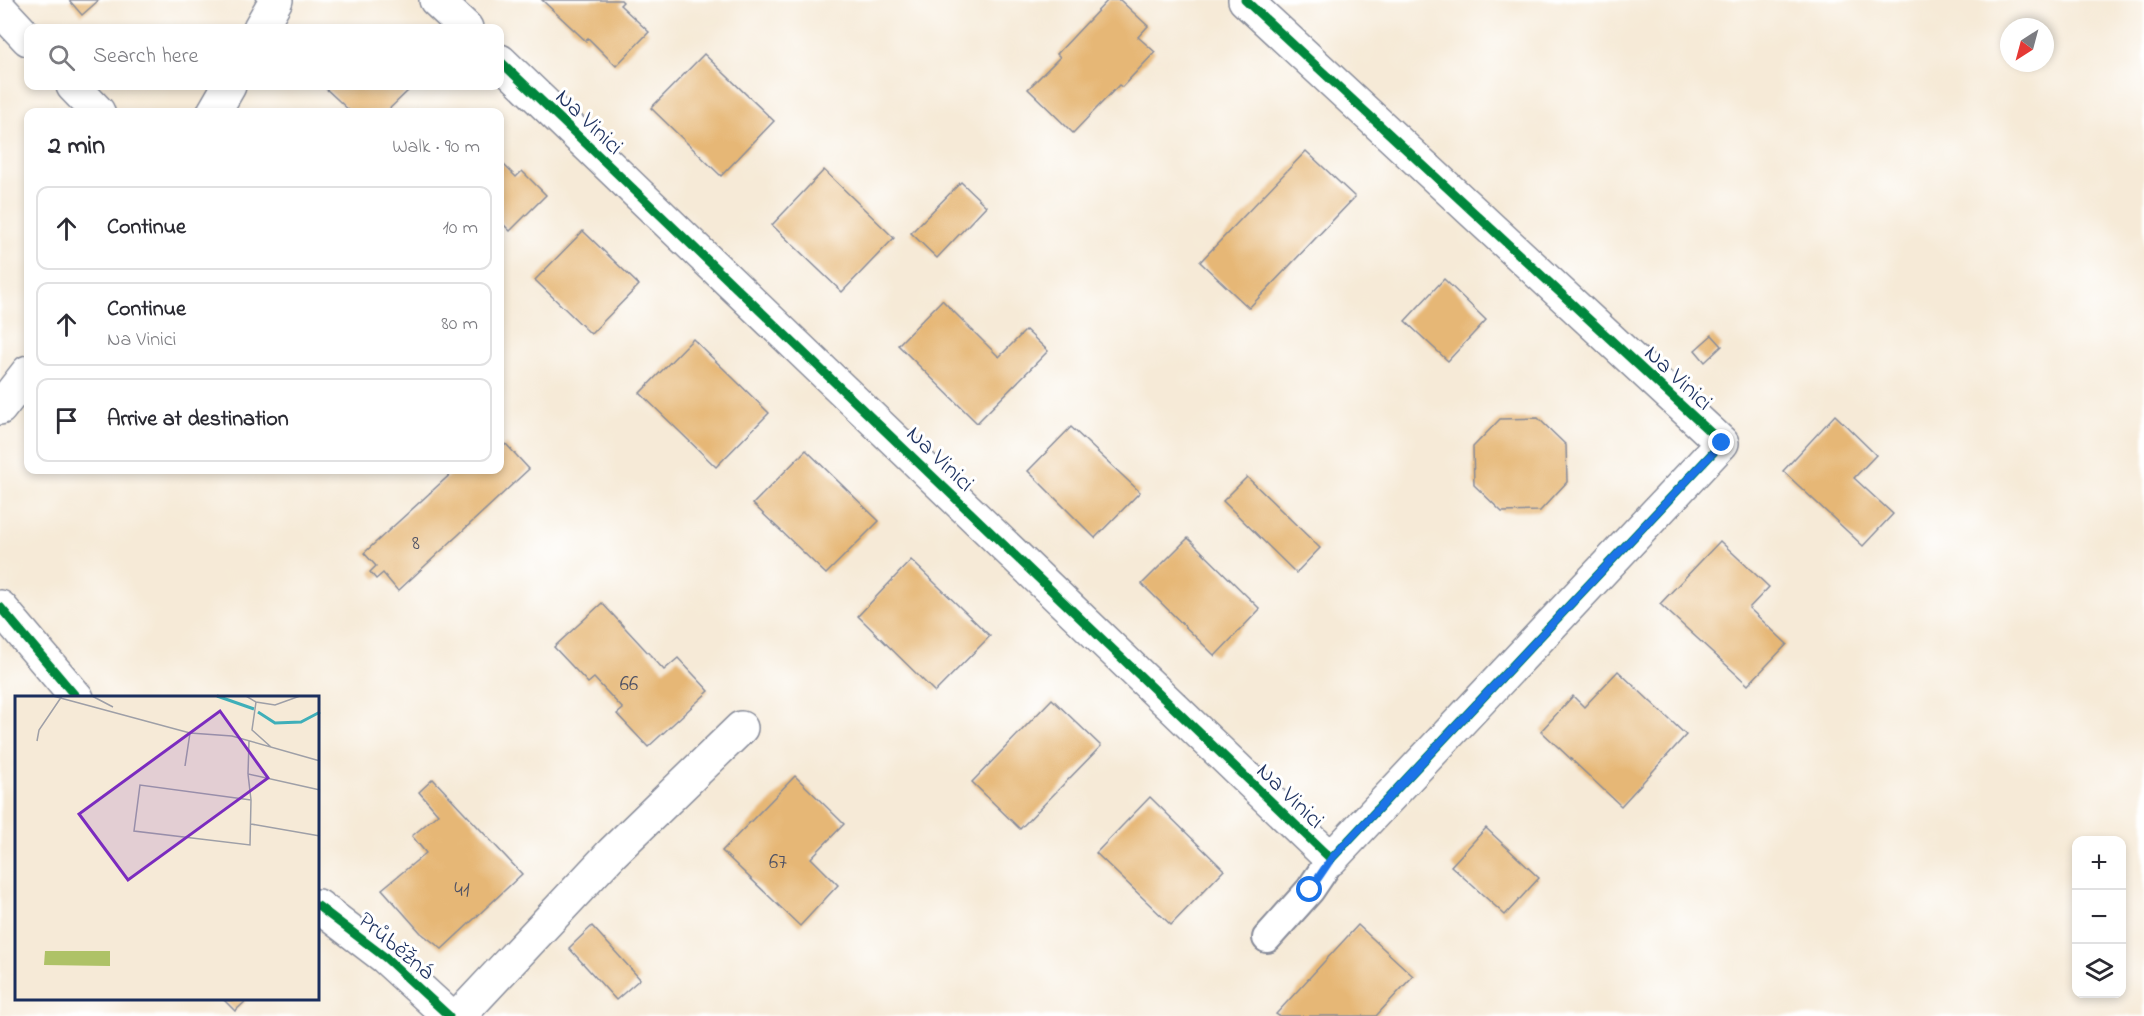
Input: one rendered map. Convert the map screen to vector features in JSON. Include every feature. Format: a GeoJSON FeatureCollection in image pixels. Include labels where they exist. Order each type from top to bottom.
{"type":"FeatureCollection","features":[{"type":"Feature","properties":{"kind":"street"},"geometry":{"type":"LineString","coordinates":[[262,24],[276,0]]}},
{"type":"Feature","properties":{"kind":"street"},"geometry":{"type":"LineString","coordinates":[[436,0],[462,24]]}},
{"type":"Feature","properties":{"kind":"street","name":"Na Vinici"},"geometry":{"type":"LineString","coordinates":[[504,65],[1331,859],[1722,443],[1245,0]]}},
{"type":"Feature","properties":{"kind":"street"},"geometry":{"type":"LineString","coordinates":[[0,9],[24,35]]}},
{"type":"Feature","properties":{"kind":"street"},"geometry":{"type":"LineString","coordinates":[[77,90],[95,108]]}},
{"type":"Feature","properties":{"kind":"street"},"geometry":{"type":"LineString","coordinates":[[216,108],[227,90]]}},
{"type":"Feature","properties":{"kind":"street"},"geometry":{"type":"LineString","coordinates":[[0,408],[24,377]]}},
{"type":"Feature","properties":{"kind":"street"},"geometry":{"type":"LineString","coordinates":[[0,606],[75,696]]}},
{"type":"Feature","properties":{"kind":"street"},"geometry":{"type":"LineString","coordinates":[[459,1016],[612,853],[741,728]]}},
{"type":"Feature","properties":{"kind":"street","name":"Průběžná"},"geometry":{"type":"LineString","coordinates":[[320,908],[386,958],[449,1016]]}},
{"type":"Feature","properties":{"kind":"lane"},"geometry":{"type":"LineString","coordinates":[[1267,938],[1310,890],[1331,859]]}},
{"type":"Feature","properties":{"kind":"building"},"geometry":{"type":"Polygon","coordinates":[[[69,0],[99,0],[82,15],[69,0]]]}},
{"type":"Feature","properties":{"kind":"building"},"geometry":{"type":"Polygon","coordinates":[[[542,0],[621,0],[623,2],[620,5],[649,32],[616,66],[588,38],[586,41],[542,0]]]}},
{"type":"Feature","properties":{"kind":"building"},"geometry":{"type":"Polygon","coordinates":[[[1108,0],[1120,0],[1148,26],[1138,37],[1155,52],[1122,87],[1119,85],[1073,133],[1028,89],[1060,57],[1057,54],[1108,0]]]}},
{"type":"Feature","properties":{"kind":"building"},"geometry":{"type":"Polygon","coordinates":[[[704,54],[774,121],[721,176],[651,108],[704,54]]]}},
{"type":"Feature","properties":{"kind":"building"},"geometry":{"type":"Polygon","coordinates":[[[327,90],[409,90],[390,108],[347,108],[327,90]]]}},
{"type":"Feature","properties":{"kind":"building"},"geometry":{"type":"Polygon","coordinates":[[[1306,151],[1355,197],[1249,308],[1200,262],[1306,151]]]}},
{"type":"Feature","properties":{"kind":"building"},"geometry":{"type":"Polygon","coordinates":[[[504,165],[516,177],[522,171],[546,195],[510,231],[504,225],[504,165]]]}},
{"type":"Feature","properties":{"kind":"building"},"geometry":{"type":"Polygon","coordinates":[[[824,170],[894,238],[842,292],[772,225],[824,170]]]}},
{"type":"Feature","properties":{"kind":"building"},"geometry":{"type":"Polygon","coordinates":[[[961,182],[986,206],[937,258],[911,233],[961,182]]]}},
{"type":"Feature","properties":{"kind":"building"},"geometry":{"type":"Polygon","coordinates":[[[583,231],[639,285],[591,334],[535,280],[583,231]]]}},
{"type":"Feature","properties":{"kind":"building"},"geometry":{"type":"Polygon","coordinates":[[[1444,279],[1486,320],[1448,361],[1405,321],[1444,279]]]}},
{"type":"Feature","properties":{"kind":"building"},"geometry":{"type":"Polygon","coordinates":[[[942,300],[999,357],[1026,330],[1048,351],[977,423],[898,345],[942,300]]]}},
{"type":"Feature","properties":{"kind":"building"},"geometry":{"type":"Polygon","coordinates":[[[1712,335],[1722,346],[1705,362],[1695,350],[1712,335]]]}},
{"type":"Feature","properties":{"kind":"building"},"geometry":{"type":"Polygon","coordinates":[[[693,339],[769,413],[716,467],[640,393],[693,339]]]}},
{"type":"Feature","properties":{"kind":"building"},"geometry":{"type":"Polygon","coordinates":[[[1835,415],[1876,455],[1854,478],[1893,514],[1863,546],[1783,471],[1835,415]]]}},
{"type":"Feature","properties":{"kind":"building"},"geometry":{"type":"Polygon","coordinates":[[[1538,418],[1566,445],[1567,482],[1540,511],[1502,512],[1474,485],[1473,447],[1500,419],[1538,418]]]}},
{"type":"Feature","properties":{"kind":"building"},"geometry":{"type":"Polygon","coordinates":[[[1071,427],[1140,492],[1095,538],[1028,471],[1071,427]]]}},
{"type":"Feature","properties":{"kind":"building"},"geometry":{"type":"Polygon","coordinates":[[[506,444],[529,469],[398,591],[383,573],[376,579],[370,572],[376,566],[364,553],[451,474],[504,474],[504,446],[506,444]]]}},
{"type":"Feature","properties":{"kind":"building"},"geometry":{"type":"Polygon","coordinates":[[[806,450],[879,521],[826,574],[753,504],[806,450]]]}},
{"type":"Feature","properties":{"kind":"building"},"geometry":{"type":"Polygon","coordinates":[[[1247,477],[1320,548],[1296,573],[1223,501],[1247,477]]]}},
{"type":"Feature","properties":{"kind":"building"},"geometry":{"type":"Polygon","coordinates":[[[1188,538],[1260,609],[1215,656],[1142,584],[1188,538]]]}},
{"type":"Feature","properties":{"kind":"building"},"geometry":{"type":"Polygon","coordinates":[[[1720,541],[1769,587],[1749,608],[1787,644],[1748,685],[1660,604],[1720,541]]]}},
{"type":"Feature","properties":{"kind":"building"},"geometry":{"type":"Polygon","coordinates":[[[911,560],[990,636],[935,692],[858,616],[911,560]]]}},
{"type":"Feature","properties":{"kind":"building"},"geometry":{"type":"Polygon","coordinates":[[[602,603],[664,670],[678,658],[709,691],[648,747],[617,714],[623,709],[594,678],[588,683],[554,647],[602,603]]]}},
{"type":"Feature","properties":{"kind":"building"},"geometry":{"type":"Polygon","coordinates":[[[1618,671],[1686,735],[1621,806],[1541,731],[1573,696],[1584,707],[1618,671]]]}},
{"type":"Feature","properties":{"kind":"building"},"geometry":{"type":"Polygon","coordinates":[[[1052,699],[1101,746],[1020,829],[972,782],[1052,699]]]}},
{"type":"Feature","properties":{"kind":"building"},"geometry":{"type":"Polygon","coordinates":[[[795,776],[844,824],[811,858],[838,885],[800,926],[722,851],[795,776]]]}},
{"type":"Feature","properties":{"kind":"building"},"geometry":{"type":"Polygon","coordinates":[[[433,779],[522,874],[442,949],[421,933],[382,889],[426,853],[412,836],[438,814],[419,792],[433,779]]]}},
{"type":"Feature","properties":{"kind":"building"},"geometry":{"type":"Polygon","coordinates":[[[1150,797],[1224,870],[1171,925],[1096,853],[1150,797]]]}},
{"type":"Feature","properties":{"kind":"building"},"geometry":{"type":"Polygon","coordinates":[[[1486,828],[1539,878],[1505,915],[1451,866],[1486,828]]]}},
{"type":"Feature","properties":{"kind":"building"},"geometry":{"type":"Polygon","coordinates":[[[1358,925],[1413,976],[1376,1016],[1279,1016],[1276,1014],[1358,925]]]}},
{"type":"Feature","properties":{"kind":"building"},"geometry":{"type":"Polygon","coordinates":[[[592,926],[640,979],[616,1000],[569,948],[592,926]]]}},
{"type":"Feature","properties":{"kind":"building"},"geometry":{"type":"Polygon","coordinates":[[[225,1001],[246,1001],[235,1011],[225,1001]]]}},
{"type":"Feature","properties":{"kind":"cycle path"},"geometry":{"type":"LineString","coordinates":[[504,65],[1331,859],[1722,443],[1245,0]]}},
{"type":"Feature","properties":{"kind":"cycle path"},"geometry":{"type":"LineString","coordinates":[[0,607],[75,696]]}},
{"type":"Feature","properties":{"kind":"cycle path"},"geometry":{"type":"LineString","coordinates":[[320,908],[386,958],[449,1016]]}},
{"type":"Feature","properties":{"kind":"route"},"geometry":{"type":"LineString","coordinates":[[1310,890],[1331,859],[1722,443]]}}]}
